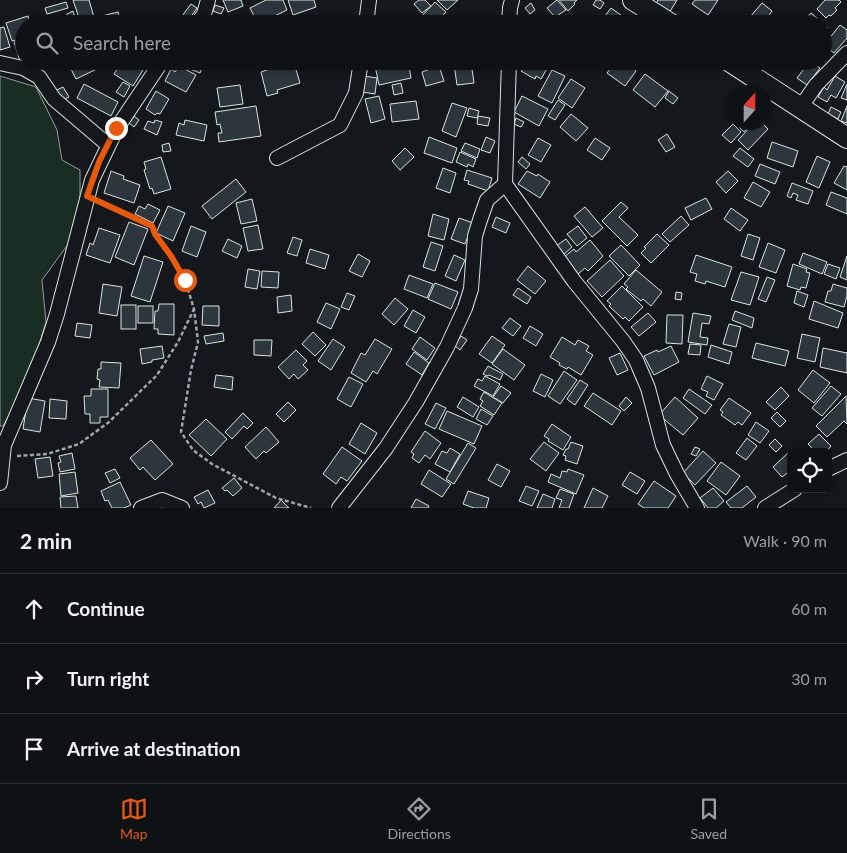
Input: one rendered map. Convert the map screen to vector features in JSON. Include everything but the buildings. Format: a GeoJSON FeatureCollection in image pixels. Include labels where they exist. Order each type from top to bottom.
{"type":"FeatureCollection","features":[{"type":"Feature","properties":{"kind":"street"},"geometry":{"type":"LineString","coordinates":[[203,15],[208,0]]}},
{"type":"Feature","properties":{"kind":"street"},"geometry":{"type":"LineString","coordinates":[[367,15],[369,0]]}},
{"type":"Feature","properties":{"kind":"street"},"geometry":{"type":"LineString","coordinates":[[510,15],[512,0]]}},
{"type":"Feature","properties":{"kind":"street"},"geometry":{"type":"LineString","coordinates":[[633,0],[657,15]]}},
{"type":"Feature","properties":{"kind":"street"},"geometry":{"type":"LineString","coordinates":[[832,68],[847,53]]}},
{"type":"Feature","properties":{"kind":"street"},"geometry":{"type":"LineString","coordinates":[[0,63],[15,66]]}},
{"type":"Feature","properties":{"kind":"street"},"geometry":{"type":"LineString","coordinates":[[27,70],[39,77],[54,99],[108,145]]}},
{"type":"Feature","properties":{"kind":"street"},"geometry":{"type":"LineString","coordinates":[[0,483],[4,445],[48,342],[92,180],[116,128],[156,70]]}},
{"type":"Feature","properties":{"kind":"street"},"geometry":{"type":"LineString","coordinates":[[277,158],[340,125],[356,93],[360,70]]}},
{"type":"Feature","properties":{"kind":"street"},"geometry":{"type":"LineString","coordinates":[[509,70],[504,184],[574,281],[623,341],[636,360],[648,388],[663,445],[697,508]]}},
{"type":"Feature","properties":{"kind":"street"},"geometry":{"type":"LineString","coordinates":[[743,70],[847,138]]}},
{"type":"Feature","properties":{"kind":"street"},"geometry":{"type":"LineString","coordinates":[[800,108],[816,85],[831,70]]}},
{"type":"Feature","properties":{"kind":"street"},"geometry":{"type":"LineString","coordinates":[[338,508],[386,448],[416,402],[447,347],[472,289],[475,236],[480,220],[488,200],[504,184]]}},
{"type":"Feature","properties":{"kind":"street"},"geometry":{"type":"LineString","coordinates":[[832,467],[847,460]]}},
{"type":"Feature","properties":{"kind":"street"},"geometry":{"type":"LineString","coordinates":[[766,508],[788,493]]}},
{"type":"Feature","properties":{"kind":"street"},"geometry":{"type":"LineString","coordinates":[[141,508],[162,500],[182,508]]}},
{"type":"Feature","properties":{"kind":"path"},"geometry":{"type":"LineString","coordinates":[[87,196],[152,226],[155,234],[185,280],[194,308],[198,342],[191,370],[181,432],[193,450],[212,464],[276,498],[311,508]]}},
{"type":"Feature","properties":{"kind":"path"},"geometry":{"type":"LineString","coordinates":[[3,457],[47,454],[79,444],[109,422],[156,375],[178,342],[194,308]]}},
{"type":"Feature","properties":{"kind":"green space"},"geometry":{"type":"Polygon","coordinates":[[[0,76],[36,87],[57,130],[62,160],[80,170],[80,216],[69,243],[42,280],[46,322],[28,380],[3,426],[0,426],[0,76]]]}},
{"type":"Feature","properties":{"kind":"route"},"geometry":{"type":"LineString","coordinates":[[116,128],[99,162],[87,196],[152,226],[155,234],[185,280]]}}]}
